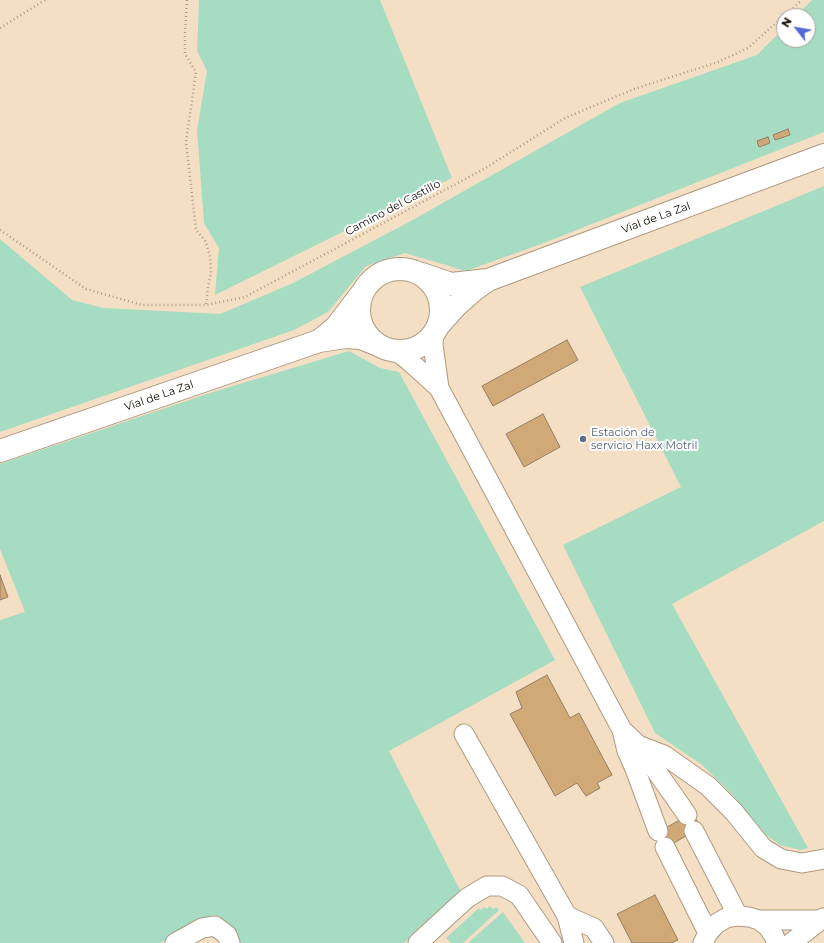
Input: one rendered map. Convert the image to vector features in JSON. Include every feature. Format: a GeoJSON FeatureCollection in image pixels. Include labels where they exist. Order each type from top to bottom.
{"type":"FeatureCollection","features":[{"type":"Feature","properties":{"kind":"street","name":"Vial de La Zal"},"geometry":{"type":"LineString","coordinates":[[422,274],[451,284],[488,280],[824,155]]}},
{"type":"Feature","properties":{"kind":"street"},"geometry":{"type":"LineString","coordinates":[[440,388],[408,360],[369,337],[364,330],[360,320],[359,311],[363,292],[368,283],[375,277],[389,270],[404,268],[422,274],[430,280],[436,288],[442,306],[433,345],[440,388],[622,730],[627,751],[662,839],[706,938]]}},
{"type":"Feature","properties":{"kind":"street","name":"Vial de La Zal"},"geometry":{"type":"LineString","coordinates":[[437,329],[457,305],[488,280]]}},
{"type":"Feature","properties":{"kind":"street","name":"Vial de La Zal"},"geometry":{"type":"LineString","coordinates":[[319,341],[336,327],[363,292]]}},
{"type":"Feature","properties":{"kind":"street"},"geometry":{"type":"LineString","coordinates":[[386,347],[413,349],[425,343],[437,329]]}},
{"type":"Feature","properties":{"kind":"street","name":"Vial de La Zal"},"geometry":{"type":"LineString","coordinates":[[0,451],[319,341],[346,337],[361,338],[386,347]]}},
{"type":"Feature","properties":{"kind":"street"},"geometry":{"type":"LineString","coordinates":[[622,730],[638,745],[683,809],[738,916]]}},
{"type":"Feature","properties":{"kind":"street"},"geometry":{"type":"LineString","coordinates":[[464,734],[567,916],[574,943]]}},
{"type":"Feature","properties":{"kind":"street"},"geometry":{"type":"LineString","coordinates":[[638,745],[664,755],[708,786],[734,812],[763,848],[769,852],[781,859],[802,863],[824,859]]}},
{"type":"Feature","properties":{"kind":"street"},"geometry":{"type":"LineString","coordinates":[[418,943],[468,898],[487,886],[502,886],[519,895],[552,943]]}},
{"type":"Feature","properties":{"kind":"street"},"geometry":{"type":"LineString","coordinates":[[567,916],[594,928],[604,943]]}},
{"type":"Feature","properties":{"kind":"street"},"geometry":{"type":"LineString","coordinates":[[706,938],[716,924],[726,918],[738,916],[759,920],[821,919]]}},
{"type":"Feature","properties":{"kind":"street"},"geometry":{"type":"LineString","coordinates":[[791,943],[821,919]]}},
{"type":"Feature","properties":{"kind":"street"},"geometry":{"type":"LineString","coordinates":[[759,920],[768,927],[777,943]]}},
{"type":"Feature","properties":{"kind":"street"},"geometry":{"type":"LineString","coordinates":[[175,943],[202,928],[216,926],[227,935],[230,943]]}},
{"type":"Feature","properties":{"kind":"path"},"geometry":{"type":"LineString","coordinates":[[0,28],[45,0]]}},
{"type":"Feature","properties":{"kind":"path"},"geometry":{"type":"LineString","coordinates":[[187,0],[185,54],[196,72],[186,142],[196,230],[206,242],[210,257],[211,272],[206,305]]}},
{"type":"Feature","properties":{"kind":"path","name":"Camino del Castillo"},"geometry":{"type":"LineString","coordinates":[[793,8],[802,0]]}},
{"type":"Feature","properties":{"kind":"path","name":"Camino del Castillo"},"geometry":{"type":"LineString","coordinates":[[0,230],[86,289],[142,305],[206,305],[244,297],[484,169],[564,118],[634,89],[718,62],[748,48],[776,23]]}},
{"type":"Feature","properties":{"kind":"green space"},"geometry":{"type":"Polygon","coordinates":[[[199,0],[380,0],[452,178],[215,295],[219,248],[204,223],[197,130],[207,71],[197,51],[199,0]]]}},
{"type":"Feature","properties":{"kind":"green space"},"geometry":{"type":"Polygon","coordinates":[[[812,0],[824,0],[824,132],[544,243],[466,271],[405,253],[366,266],[328,312],[294,330],[0,432],[0,239],[72,300],[104,308],[220,314],[291,284],[409,222],[620,103],[757,55],[776,36],[776,48],[816,48],[816,8],[804,8],[812,0]]]}},
{"type":"Feature","properties":{"kind":"green space"},"geometry":{"type":"Polygon","coordinates":[[[824,186],[824,521],[672,604],[808,848],[801,850],[780,845],[766,835],[732,794],[701,764],[655,733],[563,545],[681,487],[580,287],[824,186]]]}},
{"type":"Feature","properties":{"kind":"green space"},"geometry":{"type":"Polygon","coordinates":[[[349,351],[380,368],[399,372],[555,660],[389,751],[461,892],[404,943],[235,943],[220,916],[213,915],[160,943],[0,943],[0,620],[25,612],[0,549],[0,464],[210,393],[349,351]]]}},
{"type":"Feature","properties":{"kind":"green space"},"geometry":{"type":"Polygon","coordinates":[[[490,906],[493,909],[496,907],[499,910],[463,943],[451,943],[446,938],[479,908],[481,910],[484,907],[487,909],[490,906]]]}},
{"type":"Feature","properties":{"kind":"green space"},"geometry":{"type":"Polygon","coordinates":[[[503,912],[525,943],[468,943],[503,912]]]}},
{"type":"Feature","properties":{"kind":"building"},"geometry":{"type":"Polygon","coordinates":[[[788,129],[790,135],[775,140],[773,135],[788,129]]]}},
{"type":"Feature","properties":{"kind":"building"},"geometry":{"type":"Polygon","coordinates":[[[768,137],[770,143],[759,147],[757,141],[768,137]]]}},
{"type":"Feature","properties":{"kind":"building"},"geometry":{"type":"Polygon","coordinates":[[[567,340],[578,360],[493,406],[482,386],[567,340]]]}},
{"type":"Feature","properties":{"kind":"building"},"geometry":{"type":"Polygon","coordinates":[[[543,414],[560,447],[524,467],[506,434],[543,414]]]}},
{"type":"Feature","properties":{"kind":"building"},"geometry":{"type":"Polygon","coordinates":[[[0,575],[8,597],[0,600],[0,575]]]}},
{"type":"Feature","properties":{"kind":"building"},"geometry":{"type":"Polygon","coordinates":[[[547,675],[570,718],[579,713],[612,775],[597,783],[600,788],[586,796],[577,783],[555,796],[510,714],[522,708],[516,692],[547,675]]]}},
{"type":"Feature","properties":{"kind":"building"},"geometry":{"type":"Polygon","coordinates":[[[692,813],[701,827],[662,850],[653,835],[692,813]]]}},
{"type":"Feature","properties":{"kind":"building"},"geometry":{"type":"Polygon","coordinates":[[[655,895],[678,940],[671,943],[632,943],[617,914],[655,895]]]}},
{"type":"Feature","properties":{"kind":"place","name":"Estación de servicio Haxx Motril"},"geometry":{"type":"Point","coordinates":[583,439]}}]}
